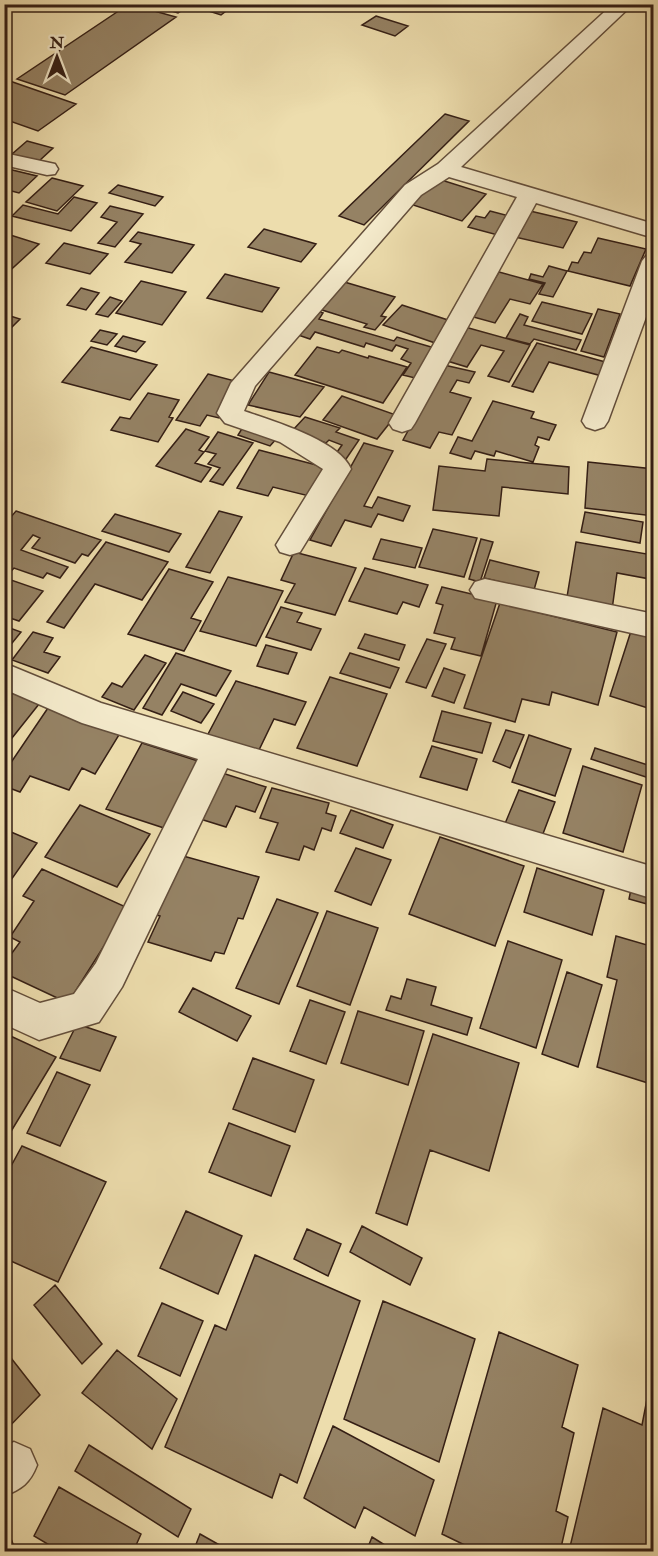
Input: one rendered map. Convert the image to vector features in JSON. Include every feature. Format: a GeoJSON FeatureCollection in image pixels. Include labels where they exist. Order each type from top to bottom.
{"type":"FeatureCollection","features":[{"type":"Feature","properties":{"kind":"street"},"geometry":{"type":"LineString","coordinates":[[290,545],[337,469],[335,464],[288,436],[234,417],[230,413],[244,383],[413,190],[446,169],[617,5]]}},
{"type":"Feature","properties":{"kind":"street"},"geometry":{"type":"LineString","coordinates":[[4,159],[47,169]]}},
{"type":"Feature","properties":{"kind":"street"},"geometry":{"type":"LineString","coordinates":[[446,169],[654,231]]}},
{"type":"Feature","properties":{"kind":"street"},"geometry":{"type":"LineString","coordinates":[[402,423],[530,194]]}},
{"type":"Feature","properties":{"kind":"street"},"geometry":{"type":"LineString","coordinates":[[594,421],[654,261]]}},
{"type":"Feature","properties":{"kind":"street"},"geometry":{"type":"LineString","coordinates":[[485,590],[654,626]]}},
{"type":"Feature","properties":{"kind":"street"},"geometry":{"type":"LineString","coordinates":[[4,675],[93,714],[654,883]]}},
{"type":"Feature","properties":{"kind":"street"},"geometry":{"type":"LineString","coordinates":[[4,1005],[39,1022],[86,1009],[109,975],[218,753]]}},
{"type":"Feature","properties":{"kind":"building"},"geometry":{"type":"Polygon","coordinates":[[[129,4],[176,17],[65,95],[17,79],[129,4]]]}},
{"type":"Feature","properties":{"kind":"building"},"geometry":{"type":"Polygon","coordinates":[[[149,4],[235,4],[221,15],[190,5],[178,13],[149,4]]]}},
{"type":"Feature","properties":{"kind":"building"},"geometry":{"type":"Polygon","coordinates":[[[376,16],[408,26],[395,36],[362,25],[376,16]]]}},
{"type":"Feature","properties":{"kind":"building"},"geometry":{"type":"Polygon","coordinates":[[[4,79],[76,104],[38,131],[4,119],[4,79]]]}},
{"type":"Feature","properties":{"kind":"building"},"geometry":{"type":"Polygon","coordinates":[[[445,114],[469,121],[364,225],[339,216],[445,114]]]}},
{"type":"Feature","properties":{"kind":"building"},"geometry":{"type":"Polygon","coordinates":[[[27,141],[53,148],[38,162],[11,155],[27,141]]]}},
{"type":"Feature","properties":{"kind":"building"},"geometry":{"type":"Polygon","coordinates":[[[4,168],[37,176],[19,193],[4,189],[11,181],[4,179],[4,168]]]}},
{"type":"Feature","properties":{"kind":"building"},"geometry":{"type":"Polygon","coordinates":[[[52,178],[83,186],[57,211],[26,202],[52,178]]]}},
{"type":"Feature","properties":{"kind":"building"},"geometry":{"type":"Polygon","coordinates":[[[435,178],[486,194],[462,221],[410,204],[435,178]]]}},
{"type":"Feature","properties":{"kind":"building"},"geometry":{"type":"Polygon","coordinates":[[[118,185],[163,197],[155,206],[109,193],[118,185]]]}},
{"type":"Feature","properties":{"kind":"building"},"geometry":{"type":"Polygon","coordinates":[[[74,197],[97,203],[71,231],[12,216],[23,205],[58,214],[74,197]]]}},
{"type":"Feature","properties":{"kind":"building"},"geometry":{"type":"Polygon","coordinates":[[[110,206],[143,214],[115,247],[98,243],[117,222],[101,217],[110,206]]]}},
{"type":"Feature","properties":{"kind":"building"},"geometry":{"type":"Polygon","coordinates":[[[490,211],[517,218],[505,237],[468,227],[476,216],[485,218],[490,211]]]}},
{"type":"Feature","properties":{"kind":"building"},"geometry":{"type":"Polygon","coordinates":[[[530,211],[577,222],[563,248],[515,237],[530,211]]]}},
{"type":"Feature","properties":{"kind":"building"},"geometry":{"type":"Polygon","coordinates":[[[264,229],[316,244],[301,262],[248,247],[264,229]]]}},
{"type":"Feature","properties":{"kind":"building"},"geometry":{"type":"Polygon","coordinates":[[[138,232],[194,245],[172,273],[125,262],[141,244],[130,241],[138,232]]]}},
{"type":"Feature","properties":{"kind":"building"},"geometry":{"type":"Polygon","coordinates":[[[4,233],[39,244],[4,276],[4,233]]]}},
{"type":"Feature","properties":{"kind":"building"},"geometry":{"type":"Polygon","coordinates":[[[598,238],[646,249],[630,286],[568,271],[572,262],[578,263],[584,252],[591,253],[598,238]]]}},
{"type":"Feature","properties":{"kind":"building"},"geometry":{"type":"Polygon","coordinates":[[[64,243],[108,254],[90,274],[46,263],[64,243]]]}},
{"type":"Feature","properties":{"kind":"building"},"geometry":{"type":"Polygon","coordinates":[[[549,266],[567,271],[553,297],[539,294],[545,283],[529,279],[531,274],[543,277],[549,266]]]}},
{"type":"Feature","properties":{"kind":"building"},"geometry":{"type":"Polygon","coordinates":[[[499,272],[543,284],[530,304],[510,299],[495,323],[470,316],[499,272]]]}},
{"type":"Feature","properties":{"kind":"building"},"geometry":{"type":"Polygon","coordinates":[[[225,274],[279,288],[262,312],[207,298],[225,274]]]}},
{"type":"Feature","properties":{"kind":"building"},"geometry":{"type":"Polygon","coordinates":[[[141,281],[186,292],[162,325],[116,313],[141,281]]]}},
{"type":"Feature","properties":{"kind":"building"},"geometry":{"type":"Polygon","coordinates":[[[341,281],[395,297],[381,316],[386,317],[375,330],[364,327],[367,324],[319,309],[341,281]]]}},
{"type":"Feature","properties":{"kind":"building"},"geometry":{"type":"Polygon","coordinates":[[[81,288],[99,293],[86,310],[67,305],[81,288]]]}},
{"type":"Feature","properties":{"kind":"building"},"geometry":{"type":"Polygon","coordinates":[[[110,297],[122,301],[108,317],[96,314],[110,297]]]}},
{"type":"Feature","properties":{"kind":"building"},"geometry":{"type":"Polygon","coordinates":[[[542,302],[592,314],[582,334],[532,321],[542,302]]]}},
{"type":"Feature","properties":{"kind":"building"},"geometry":{"type":"Polygon","coordinates":[[[402,305],[454,322],[438,344],[383,325],[402,305]]]}},
{"type":"Feature","properties":{"kind":"building"},"geometry":{"type":"Polygon","coordinates":[[[598,309],[620,314],[604,357],[581,351],[598,309]]]}},
{"type":"Feature","properties":{"kind":"building"},"geometry":{"type":"Polygon","coordinates":[[[314,310],[323,313],[319,319],[394,341],[397,337],[438,349],[419,379],[403,375],[411,363],[401,359],[408,349],[396,345],[392,351],[366,343],[364,347],[315,332],[310,339],[295,334],[314,310]]]}},
{"type":"Feature","properties":{"kind":"building"},"geometry":{"type":"Polygon","coordinates":[[[4,314],[20,319],[4,335],[4,314]]]}},
{"type":"Feature","properties":{"kind":"building"},"geometry":{"type":"Polygon","coordinates":[[[520,314],[528,317],[524,325],[581,340],[576,350],[534,339],[530,344],[506,338],[520,314]]]}},
{"type":"Feature","properties":{"kind":"building"},"geometry":{"type":"Polygon","coordinates":[[[465,327],[530,345],[509,382],[488,376],[504,351],[481,345],[467,367],[444,360],[465,327]]]}},
{"type":"Feature","properties":{"kind":"building"},"geometry":{"type":"Polygon","coordinates":[[[100,330],[117,334],[107,345],[91,341],[100,330]]]}},
{"type":"Feature","properties":{"kind":"building"},"geometry":{"type":"Polygon","coordinates":[[[123,336],[145,342],[136,352],[115,346],[123,336]]]}},
{"type":"Feature","properties":{"kind":"building"},"geometry":{"type":"Polygon","coordinates":[[[537,343],[609,363],[602,376],[549,362],[533,392],[512,386],[537,343]]]}},
{"type":"Feature","properties":{"kind":"building"},"geometry":{"type":"Polygon","coordinates":[[[91,347],[157,365],[130,400],[62,382],[91,347]]]}},
{"type":"Feature","properties":{"kind":"building"},"geometry":{"type":"Polygon","coordinates":[[[317,347],[339,353],[342,350],[368,358],[369,356],[407,367],[383,403],[295,375],[317,347]]]}},
{"type":"Feature","properties":{"kind":"building"},"geometry":{"type":"Polygon","coordinates":[[[444,365],[475,372],[469,383],[457,380],[450,392],[471,398],[452,435],[439,432],[430,448],[403,440],[444,365]]]}},
{"type":"Feature","properties":{"kind":"building"},"geometry":{"type":"Polygon","coordinates":[[[269,372],[324,387],[300,417],[248,405],[269,372]]]}},
{"type":"Feature","properties":{"kind":"building"},"geometry":{"type":"Polygon","coordinates":[[[208,374],[235,381],[237,390],[219,418],[207,415],[200,426],[176,420],[208,374]]]}},
{"type":"Feature","properties":{"kind":"building"},"geometry":{"type":"Polygon","coordinates":[[[148,393],[179,400],[169,417],[173,418],[158,442],[111,430],[120,417],[130,419],[148,393]]]}},
{"type":"Feature","properties":{"kind":"building"},"geometry":{"type":"Polygon","coordinates":[[[342,396],[396,415],[377,439],[323,420],[342,396]]]}},
{"type":"Feature","properties":{"kind":"building"},"geometry":{"type":"Polygon","coordinates":[[[493,401],[534,412],[531,418],[556,425],[549,440],[538,437],[535,445],[539,447],[533,462],[496,451],[494,456],[475,451],[471,459],[450,453],[458,437],[472,441],[493,401]]]}},
{"type":"Feature","properties":{"kind":"building"},"geometry":{"type":"Polygon","coordinates":[[[305,417],[340,428],[336,432],[359,440],[346,459],[335,455],[342,445],[329,440],[326,443],[292,431],[305,417]]]}},
{"type":"Feature","properties":{"kind":"building"},"geometry":{"type":"Polygon","coordinates":[[[243,427],[277,438],[270,446],[238,435],[243,427]]]}},
{"type":"Feature","properties":{"kind":"building"},"geometry":{"type":"Polygon","coordinates":[[[186,429],[209,437],[199,450],[204,452],[195,463],[211,468],[201,482],[156,466],[186,429]]]}},
{"type":"Feature","properties":{"kind":"building"},"geometry":{"type":"Polygon","coordinates":[[[218,432],[253,443],[223,485],[210,481],[220,468],[208,464],[216,454],[205,451],[218,432]]]}},
{"type":"Feature","properties":{"kind":"building"},"geometry":{"type":"Polygon","coordinates":[[[364,443],[393,451],[364,506],[372,508],[378,497],[410,506],[403,521],[378,514],[371,527],[345,520],[331,546],[310,540],[364,443]]]}},
{"type":"Feature","properties":{"kind":"building"},"geometry":{"type":"Polygon","coordinates":[[[259,450],[324,467],[309,496],[273,487],[268,496],[237,488],[259,450]]]}},
{"type":"Feature","properties":{"kind":"building"},"geometry":{"type":"Polygon","coordinates":[[[487,459],[569,467],[568,494],[502,487],[499,516],[433,510],[439,466],[485,471],[487,459]]]}},
{"type":"Feature","properties":{"kind":"building"},"geometry":{"type":"Polygon","coordinates":[[[588,462],[654,469],[654,516],[585,508],[588,462]]]}},
{"type":"Feature","properties":{"kind":"building"},"geometry":{"type":"Polygon","coordinates":[[[16,511],[101,540],[88,556],[82,554],[75,563],[32,548],[40,538],[33,535],[21,550],[68,567],[60,578],[47,573],[43,578],[14,568],[5,578],[43,591],[19,621],[4,616],[4,525],[16,511]]]}},
{"type":"Feature","properties":{"kind":"building"},"geometry":{"type":"Polygon","coordinates":[[[219,511],[242,517],[210,573],[186,567],[219,511]]]}},
{"type":"Feature","properties":{"kind":"building"},"geometry":{"type":"Polygon","coordinates":[[[585,512],[643,522],[640,543],[581,532],[585,512]]]}},
{"type":"Feature","properties":{"kind":"building"},"geometry":{"type":"Polygon","coordinates":[[[115,514],[181,534],[169,552],[102,531],[115,514]]]}},
{"type":"Feature","properties":{"kind":"building"},"geometry":{"type":"Polygon","coordinates":[[[433,529],[477,538],[464,577],[419,567],[433,529]]]}},
{"type":"Feature","properties":{"kind":"building"},"geometry":{"type":"Polygon","coordinates":[[[381,539],[422,548],[415,568],[373,559],[381,539]]]}},
{"type":"Feature","properties":{"kind":"building"},"geometry":{"type":"Polygon","coordinates":[[[481,539],[493,542],[480,582],[469,579],[481,539]]]}},
{"type":"Feature","properties":{"kind":"building"},"geometry":{"type":"Polygon","coordinates":[[[106,542],[168,562],[142,600],[95,584],[64,628],[47,622],[106,542]]]}},
{"type":"Feature","properties":{"kind":"building"},"geometry":{"type":"Polygon","coordinates":[[[576,542],[653,555],[650,579],[617,573],[612,610],[566,603],[576,542]]]}},
{"type":"Feature","properties":{"kind":"building"},"geometry":{"type":"Polygon","coordinates":[[[294,552],[356,568],[335,615],[285,602],[295,584],[281,580],[294,552]]]}},
{"type":"Feature","properties":{"kind":"building"},"geometry":{"type":"Polygon","coordinates":[[[490,560],[539,572],[534,590],[484,578],[490,560]]]}},
{"type":"Feature","properties":{"kind":"building"},"geometry":{"type":"Polygon","coordinates":[[[365,568],[428,585],[419,607],[403,602],[397,614],[349,601],[365,568]]]}},
{"type":"Feature","properties":{"kind":"building"},"geometry":{"type":"Polygon","coordinates":[[[169,569],[213,582],[191,618],[201,621],[184,651],[128,634],[169,569]]]}},
{"type":"Feature","properties":{"kind":"building"},"geometry":{"type":"Polygon","coordinates":[[[228,577],[283,591],[256,646],[200,631],[228,577]]]}},
{"type":"Feature","properties":{"kind":"building"},"geometry":{"type":"Polygon","coordinates":[[[442,587],[497,600],[481,656],[451,649],[455,638],[434,633],[443,605],[436,603],[442,587]]]}},
{"type":"Feature","properties":{"kind":"building"},"geometry":{"type":"Polygon","coordinates":[[[500,603],[617,632],[598,705],[552,692],[549,705],[522,699],[515,722],[464,708],[500,603]]]}},
{"type":"Feature","properties":{"kind":"building"},"geometry":{"type":"Polygon","coordinates":[[[281,607],[302,613],[297,622],[321,629],[311,650],[266,637],[281,607]]]}},
{"type":"Feature","properties":{"kind":"building"},"geometry":{"type":"Polygon","coordinates":[[[7,627],[21,632],[4,653],[4,630],[7,627]]]}},
{"type":"Feature","properties":{"kind":"building"},"geometry":{"type":"Polygon","coordinates":[[[632,628],[654,634],[654,710],[610,696],[632,628]]]}},
{"type":"Feature","properties":{"kind":"building"},"geometry":{"type":"Polygon","coordinates":[[[33,632],[53,638],[44,652],[60,657],[48,673],[12,660],[33,632]]]}},
{"type":"Feature","properties":{"kind":"building"},"geometry":{"type":"Polygon","coordinates":[[[365,634],[405,645],[399,660],[358,648],[365,634]]]}},
{"type":"Feature","properties":{"kind":"building"},"geometry":{"type":"Polygon","coordinates":[[[427,639],[446,644],[426,688],[406,682],[427,639]]]}},
{"type":"Feature","properties":{"kind":"building"},"geometry":{"type":"Polygon","coordinates":[[[266,645],[297,653],[288,674],[257,666],[266,645]]]}},
{"type":"Feature","properties":{"kind":"building"},"geometry":{"type":"Polygon","coordinates":[[[176,653],[231,671],[216,696],[181,684],[162,715],[143,708],[176,653]]]}},
{"type":"Feature","properties":{"kind":"building"},"geometry":{"type":"Polygon","coordinates":[[[350,653],[399,668],[390,688],[340,673],[350,653]]]}},
{"type":"Feature","properties":{"kind":"building"},"geometry":{"type":"Polygon","coordinates":[[[145,655],[166,663],[134,710],[102,697],[112,683],[122,687],[145,655]]]}},
{"type":"Feature","properties":{"kind":"building"},"geometry":{"type":"Polygon","coordinates":[[[444,668],[465,675],[454,703],[432,696],[444,668]]]}},
{"type":"Feature","properties":{"kind":"building"},"geometry":{"type":"Polygon","coordinates":[[[330,677],[387,694],[357,766],[297,748],[330,677]]]}},
{"type":"Feature","properties":{"kind":"building"},"geometry":{"type":"Polygon","coordinates":[[[236,681],[306,702],[295,725],[274,719],[258,752],[207,736],[236,681]]]}},
{"type":"Feature","properties":{"kind":"building"},"geometry":{"type":"Polygon","coordinates":[[[4,683],[43,699],[4,748],[4,683]]]}},
{"type":"Feature","properties":{"kind":"building"},"geometry":{"type":"Polygon","coordinates":[[[183,692],[214,704],[201,723],[171,711],[183,692]]]}},
{"type":"Feature","properties":{"kind":"building"},"geometry":{"type":"Polygon","coordinates":[[[50,705],[122,730],[95,774],[82,768],[69,790],[30,776],[20,792],[4,786],[4,763],[10,764],[50,705]]]}},
{"type":"Feature","properties":{"kind":"building"},"geometry":{"type":"Polygon","coordinates":[[[442,711],[491,723],[482,753],[433,741],[442,711]]]}},
{"type":"Feature","properties":{"kind":"building"},"geometry":{"type":"Polygon","coordinates":[[[506,730],[524,735],[510,768],[493,761],[506,730]]]}},
{"type":"Feature","properties":{"kind":"building"},"geometry":{"type":"Polygon","coordinates":[[[529,735],[571,749],[555,796],[512,782],[529,735]]]}},
{"type":"Feature","properties":{"kind":"building"},"geometry":{"type":"Polygon","coordinates":[[[142,743],[198,761],[164,828],[106,809],[142,743]]]}},
{"type":"Feature","properties":{"kind":"building"},"geometry":{"type":"Polygon","coordinates":[[[432,746],[477,759],[467,790],[420,777],[432,746]]]}},
{"type":"Feature","properties":{"kind":"building"},"geometry":{"type":"Polygon","coordinates":[[[595,748],[654,767],[652,779],[591,759],[595,748]]]}},
{"type":"Feature","properties":{"kind":"building"},"geometry":{"type":"Polygon","coordinates":[[[583,766],[642,785],[623,852],[563,833],[583,766]]]}},
{"type":"Feature","properties":{"kind":"building"},"geometry":{"type":"Polygon","coordinates":[[[219,772],[266,787],[255,812],[236,806],[226,827],[197,818],[219,772]]]}},
{"type":"Feature","properties":{"kind":"building"},"geometry":{"type":"Polygon","coordinates":[[[272,788],[329,803],[326,813],[336,816],[331,831],[322,828],[314,850],[304,846],[299,860],[266,852],[278,823],[260,818],[272,788]]]}},
{"type":"Feature","properties":{"kind":"building"},"geometry":{"type":"Polygon","coordinates":[[[519,790],[555,802],[541,839],[504,826],[519,790]]]}},
{"type":"Feature","properties":{"kind":"building"},"geometry":{"type":"Polygon","coordinates":[[[80,805],[150,834],[117,887],[45,857],[80,805]]]}},
{"type":"Feature","properties":{"kind":"building"},"geometry":{"type":"Polygon","coordinates":[[[351,810],[393,825],[383,848],[340,833],[351,810]]]}},
{"type":"Feature","properties":{"kind":"building"},"geometry":{"type":"Polygon","coordinates":[[[4,829],[37,843],[4,890],[4,829]]]}},
{"type":"Feature","properties":{"kind":"building"},"geometry":{"type":"Polygon","coordinates":[[[440,837],[524,866],[495,946],[409,914],[440,837]]]}},
{"type":"Feature","properties":{"kind":"building"},"geometry":{"type":"Polygon","coordinates":[[[356,848],[391,860],[371,905],[335,891],[356,848]]]}},
{"type":"Feature","properties":{"kind":"building"},"geometry":{"type":"Polygon","coordinates":[[[176,854],[259,877],[243,919],[238,918],[224,954],[215,952],[211,961],[148,942],[160,916],[149,913],[176,854]]]}},
{"type":"Feature","properties":{"kind":"building"},"geometry":{"type":"Polygon","coordinates":[[[537,868],[604,890],[592,935],[524,912],[537,868]]]}},
{"type":"Feature","properties":{"kind":"building"},"geometry":{"type":"Polygon","coordinates":[[[42,869],[128,908],[68,1003],[4,973],[4,964],[20,942],[10,937],[34,901],[23,896],[42,869]]]}},
{"type":"Feature","properties":{"kind":"building"},"geometry":{"type":"Polygon","coordinates":[[[633,879],[654,884],[654,906],[629,899],[633,879]]]}},
{"type":"Feature","properties":{"kind":"building"},"geometry":{"type":"Polygon","coordinates":[[[277,899],[318,913],[279,1004],[236,988],[277,899]]]}},
{"type":"Feature","properties":{"kind":"building"},"geometry":{"type":"Polygon","coordinates":[[[327,911],[378,928],[350,1005],[297,986],[327,911]]]}},
{"type":"Feature","properties":{"kind":"building"},"geometry":{"type":"Polygon","coordinates":[[[616,936],[654,947],[654,1071],[651,1084],[597,1067],[617,980],[607,977],[616,936]]]}},
{"type":"Feature","properties":{"kind":"building"},"geometry":{"type":"Polygon","coordinates":[[[508,941],[562,960],[536,1048],[480,1028],[508,941]]]}},
{"type":"Feature","properties":{"kind":"building"},"geometry":{"type":"Polygon","coordinates":[[[567,972],[602,985],[578,1067],[542,1054],[567,972]]]}},
{"type":"Feature","properties":{"kind":"building"},"geometry":{"type":"Polygon","coordinates":[[[407,979],[436,987],[431,1005],[472,1018],[467,1035],[386,1010],[391,996],[401,999],[407,979]]]}},
{"type":"Feature","properties":{"kind":"building"},"geometry":{"type":"Polygon","coordinates":[[[193,988],[251,1016],[237,1041],[179,1012],[193,988]]]}},
{"type":"Feature","properties":{"kind":"building"},"geometry":{"type":"Polygon","coordinates":[[[310,1000],[345,1012],[326,1064],[290,1051],[310,1000]]]}},
{"type":"Feature","properties":{"kind":"building"},"geometry":{"type":"Polygon","coordinates":[[[358,1011],[424,1031],[408,1085],[341,1063],[358,1011]]]}},
{"type":"Feature","properties":{"kind":"building"},"geometry":{"type":"Polygon","coordinates":[[[77,1024],[116,1037],[100,1071],[60,1058],[77,1024]]]}},
{"type":"Feature","properties":{"kind":"building"},"geometry":{"type":"Polygon","coordinates":[[[4,1033],[56,1057],[4,1143],[4,1033]]]}},
{"type":"Feature","properties":{"kind":"building"},"geometry":{"type":"Polygon","coordinates":[[[433,1034],[519,1063],[489,1171],[430,1150],[407,1225],[376,1213],[433,1034]]]}},
{"type":"Feature","properties":{"kind":"building"},"geometry":{"type":"Polygon","coordinates":[[[253,1058],[314,1080],[295,1132],[233,1109],[253,1058]]]}},
{"type":"Feature","properties":{"kind":"building"},"geometry":{"type":"Polygon","coordinates":[[[57,1072],[90,1085],[60,1146],[27,1133],[57,1072]]]}},
{"type":"Feature","properties":{"kind":"building"},"geometry":{"type":"Polygon","coordinates":[[[229,1123],[290,1146],[271,1196],[209,1172],[229,1123]]]}},
{"type":"Feature","properties":{"kind":"building"},"geometry":{"type":"Polygon","coordinates":[[[22,1146],[106,1182],[58,1282],[4,1258],[4,1179],[22,1146]]]}},
{"type":"Feature","properties":{"kind":"building"},"geometry":{"type":"Polygon","coordinates":[[[186,1211],[242,1236],[218,1294],[160,1268],[186,1211]]]}},
{"type":"Feature","properties":{"kind":"building"},"geometry":{"type":"Polygon","coordinates":[[[362,1226],[422,1258],[410,1285],[350,1252],[362,1226]]]}},
{"type":"Feature","properties":{"kind":"building"},"geometry":{"type":"Polygon","coordinates":[[[307,1229],[341,1244],[328,1276],[294,1259],[307,1229]]]}},
{"type":"Feature","properties":{"kind":"building"},"geometry":{"type":"Polygon","coordinates":[[[255,1255],[360,1301],[297,1483],[280,1474],[272,1498],[165,1447],[215,1325],[226,1330],[255,1255]]]}},
{"type":"Feature","properties":{"kind":"building"},"geometry":{"type":"Polygon","coordinates":[[[55,1285],[102,1344],[82,1364],[34,1305],[55,1285]]]}},
{"type":"Feature","properties":{"kind":"building"},"geometry":{"type":"Polygon","coordinates":[[[383,1301],[475,1339],[439,1462],[344,1419],[383,1301]]]}},
{"type":"Feature","properties":{"kind":"building"},"geometry":{"type":"Polygon","coordinates":[[[162,1303],[203,1321],[180,1376],[138,1356],[162,1303]]]}},
{"type":"Feature","properties":{"kind":"building"},"geometry":{"type":"Polygon","coordinates":[[[499,1332],[578,1365],[562,1427],[574,1433],[556,1511],[568,1517],[560,1552],[479,1552],[442,1534],[499,1332]]]}},
{"type":"Feature","properties":{"kind":"building"},"geometry":{"type":"Polygon","coordinates":[[[4,1349],[40,1395],[4,1432],[4,1349]]]}},
{"type":"Feature","properties":{"kind":"building"},"geometry":{"type":"Polygon","coordinates":[[[117,1350],[177,1399],[152,1449],[82,1393],[117,1350]]]}},
{"type":"Feature","properties":{"kind":"building"},"geometry":{"type":"Polygon","coordinates":[[[648,1394],[654,1396],[654,1552],[569,1551],[603,1408],[642,1425],[648,1394]]]}},
{"type":"Feature","properties":{"kind":"building"},"geometry":{"type":"Polygon","coordinates":[[[333,1426],[434,1480],[415,1536],[364,1507],[355,1528],[304,1498],[333,1426]]]}},
{"type":"Feature","properties":{"kind":"building"},"geometry":{"type":"Polygon","coordinates":[[[89,1445],[191,1509],[178,1537],[75,1471],[89,1445]]]}},
{"type":"Feature","properties":{"kind":"building"},"geometry":{"type":"Polygon","coordinates":[[[59,1487],[141,1534],[133,1552],[61,1552],[34,1536],[59,1487]]]}},
{"type":"Feature","properties":{"kind":"building"},"geometry":{"type":"Polygon","coordinates":[[[4,1520],[16,1552],[4,1552],[4,1520]]]}},
{"type":"Feature","properties":{"kind":"building"},"geometry":{"type":"Polygon","coordinates":[[[200,1534],[232,1552],[193,1552],[200,1534]]]}},
{"type":"Feature","properties":{"kind":"building"},"geometry":{"type":"Polygon","coordinates":[[[372,1537],[396,1552],[366,1552],[372,1537]]]}}]}
